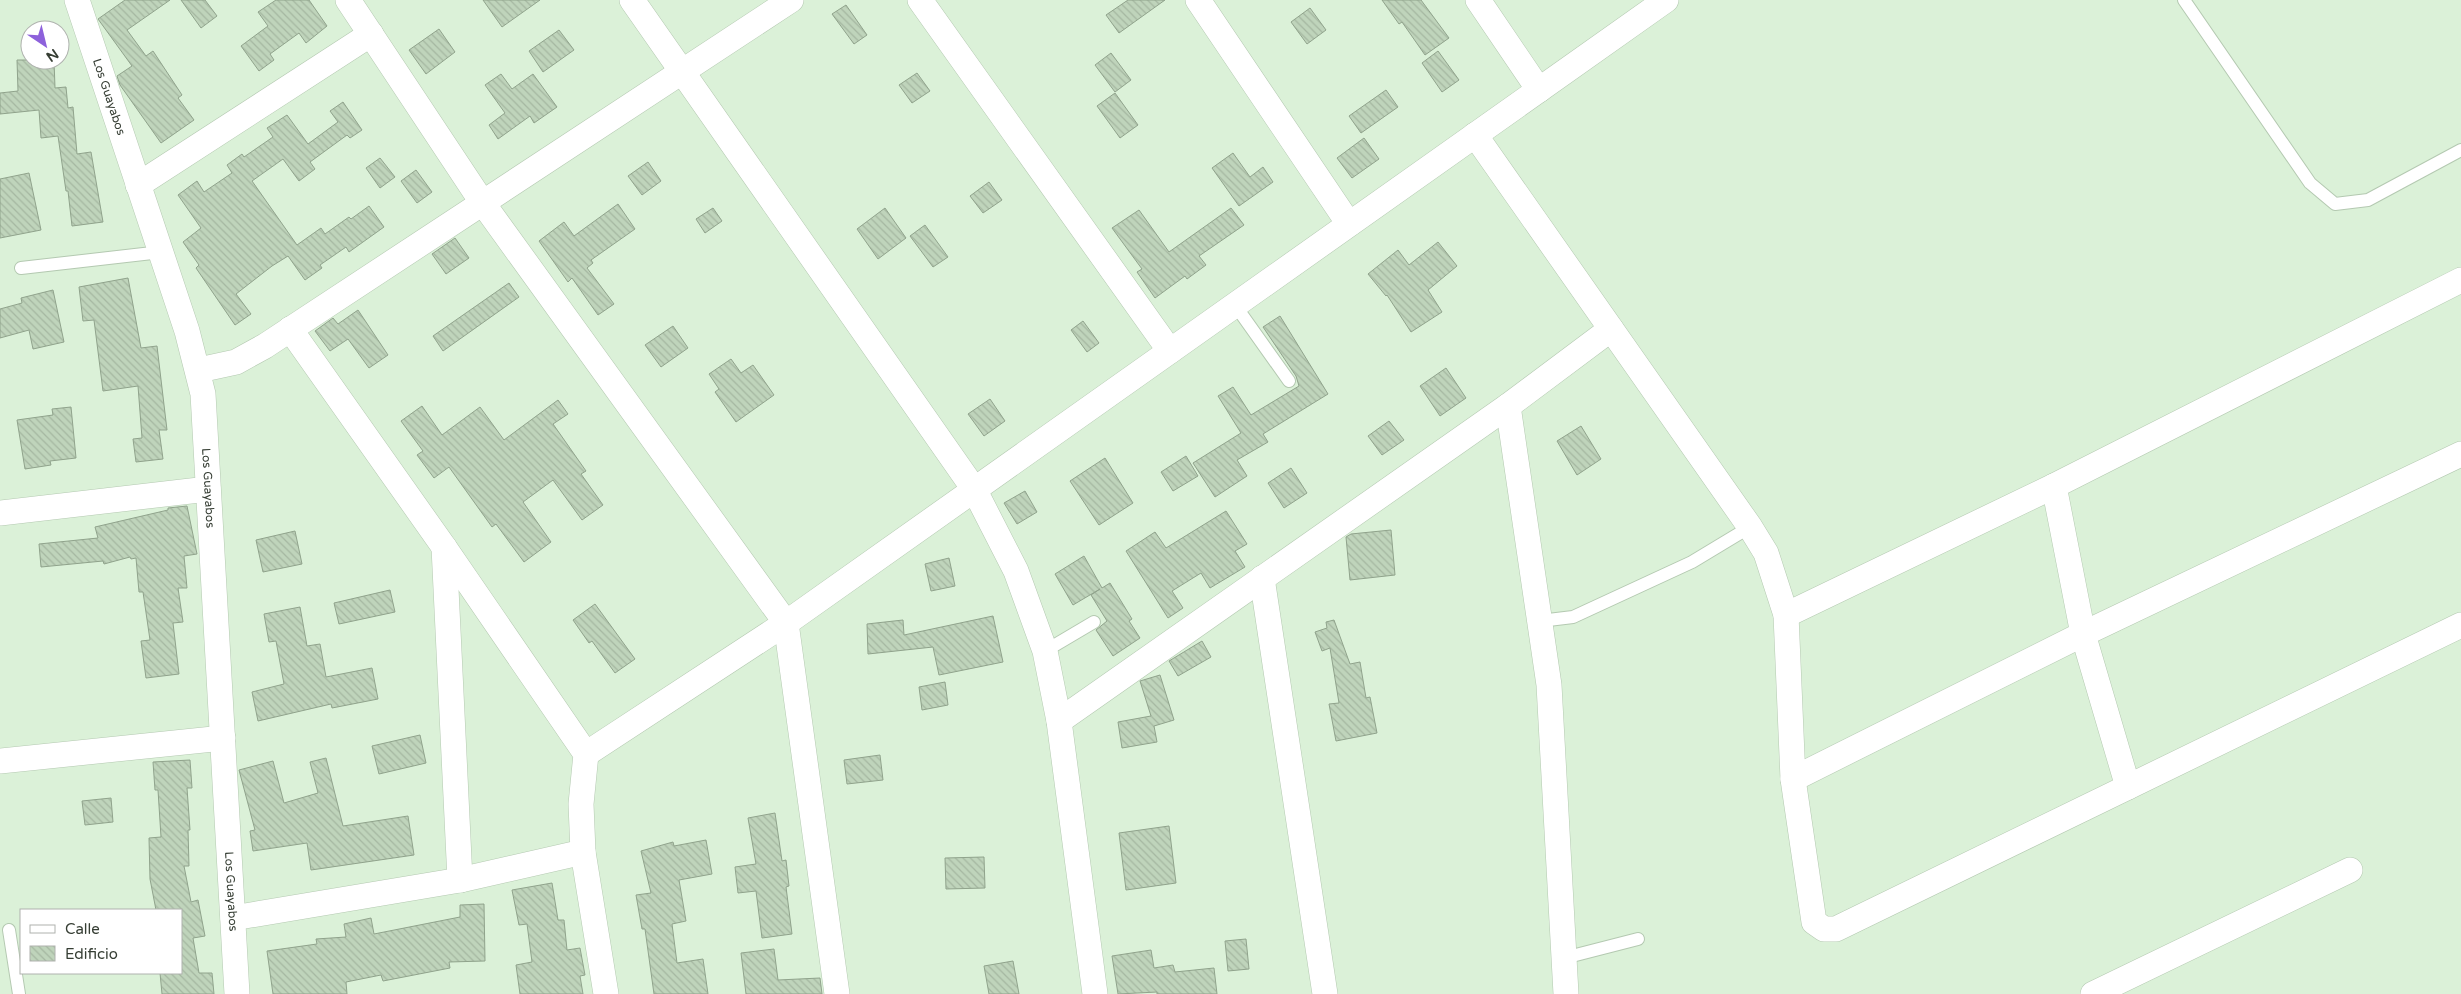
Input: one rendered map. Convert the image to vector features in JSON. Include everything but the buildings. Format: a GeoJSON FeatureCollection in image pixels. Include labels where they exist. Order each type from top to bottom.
{"type":"FeatureCollection","features":[{"type":"Feature","properties":{"kind":"street"},"geometry":{"type":"LineString","coordinates":[[348,0],[482,202],[786,623],[837,994]]}},
{"type":"Feature","properties":{"kind":"street"},"geometry":{"type":"LineString","coordinates":[[632,0],[974,489],[1016,570],[1045,651],[1059,721],[1095,994]]}},
{"type":"Feature","properties":{"kind":"street"},"geometry":{"type":"LineString","coordinates":[[199,370],[236,362],[290,329],[791,0]]}},
{"type":"Feature","properties":{"kind":"street"},"geometry":{"type":"LineString","coordinates":[[920,0],[1170,351]]}},
{"type":"Feature","properties":{"kind":"street"},"geometry":{"type":"LineString","coordinates":[[1198,0],[1349,224]]}},
{"type":"Feature","properties":{"kind":"street"},"geometry":{"type":"LineString","coordinates":[[1478,0],[1539,90]]}},
{"type":"Feature","properties":{"kind":"street"},"geometry":{"type":"LineString","coordinates":[[586,754],[786,623],[1666,0]]}},
{"type":"Feature","properties":{"kind":"street","name":"Los Guayabos"},"geometry":{"type":"LineString","coordinates":[[81,2],[138,185],[199,370],[203,394],[238,994]]}},
{"type":"Feature","properties":{"kind":"street"},"geometry":{"type":"LineString","coordinates":[[138,185],[371,34]]}},
{"type":"Feature","properties":{"kind":"street"},"geometry":{"type":"LineString","coordinates":[[1475,135],[1750,527],[1766,553],[1786,616],[1793,779],[1814,922],[1824,929],[1836,929],[2461,625]]}},
{"type":"Feature","properties":{"kind":"street"},"geometry":{"type":"LineString","coordinates":[[1786,616],[2054,486],[2461,280]]}},
{"type":"Feature","properties":{"kind":"street"},"geometry":{"type":"LineString","coordinates":[[290,329],[444,547],[586,754],[581,804],[583,852],[606,994]]}},
{"type":"Feature","properties":{"kind":"street"},"geometry":{"type":"LineString","coordinates":[[1059,721],[1508,406],[1611,329]]}},
{"type":"Feature","properties":{"kind":"street"},"geometry":{"type":"LineString","coordinates":[[1508,406],[1549,685],[1564,958],[1560,993]]}},
{"type":"Feature","properties":{"kind":"street"},"geometry":{"type":"LineString","coordinates":[[1793,779],[2083,634],[2461,454]]}},
{"type":"Feature","properties":{"kind":"street"},"geometry":{"type":"LineString","coordinates":[[2054,486],[2083,634],[2128,786]]}},
{"type":"Feature","properties":{"kind":"street"},"geometry":{"type":"LineString","coordinates":[[0,513],[208,489]]}},
{"type":"Feature","properties":{"kind":"street"},"geometry":{"type":"LineString","coordinates":[[444,547],[460,880]]}},
{"type":"Feature","properties":{"kind":"street"},"geometry":{"type":"LineString","coordinates":[[1262,578],[1325,994]]}},
{"type":"Feature","properties":{"kind":"street"},"geometry":{"type":"LineString","coordinates":[[0,761],[223,738]]}},
{"type":"Feature","properties":{"kind":"street"},"geometry":{"type":"LineString","coordinates":[[233,918],[460,880],[583,852]]}},
{"type":"Feature","properties":{"kind":"street"},"geometry":{"type":"LineString","coordinates":[[2093,994],[2350,870]]}},
{"type":"Feature","properties":{"kind":"lane"},"geometry":{"type":"LineString","coordinates":[[2184,0],[2310,183],[2335,204],[2368,200],[2461,150]]}},
{"type":"Feature","properties":{"kind":"lane"},"geometry":{"type":"LineString","coordinates":[[21,268],[161,252]]}},
{"type":"Feature","properties":{"kind":"lane"},"geometry":{"type":"LineString","coordinates":[[1235,304],[1290,381]]}},
{"type":"Feature","properties":{"kind":"lane"},"geometry":{"type":"LineString","coordinates":[[1540,621],[1573,617],[1692,562],[1750,527]]}},
{"type":"Feature","properties":{"kind":"lane"},"geometry":{"type":"LineString","coordinates":[[1045,651],[1094,622]]}},
{"type":"Feature","properties":{"kind":"lane"},"geometry":{"type":"LineString","coordinates":[[9,930],[19,994]]}},
{"type":"Feature","properties":{"kind":"lane"},"geometry":{"type":"LineString","coordinates":[[1564,958],[1638,939]]}}]}
